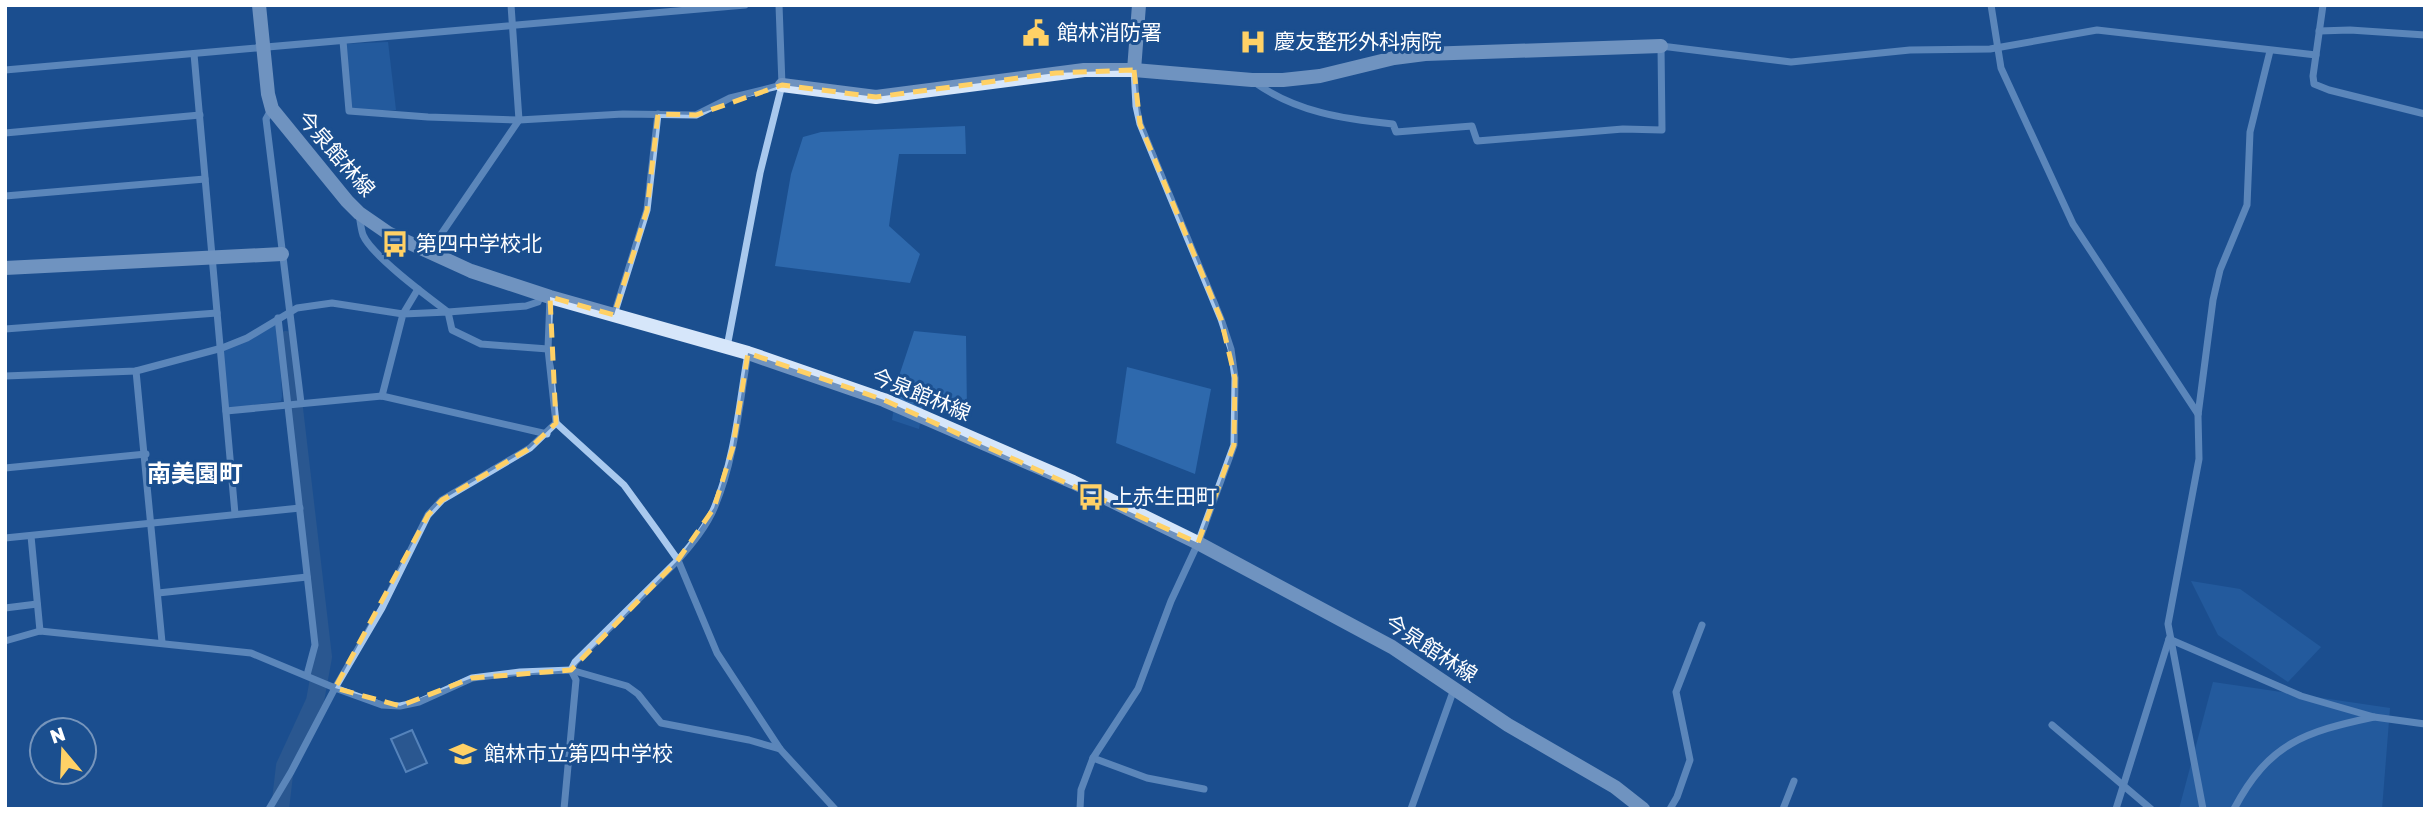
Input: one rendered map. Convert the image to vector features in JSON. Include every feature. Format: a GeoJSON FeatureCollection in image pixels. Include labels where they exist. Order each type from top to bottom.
{"type":"FeatureCollection","features":[{"type":"Feature","properties":{"kind":"main road","name":"今泉館林線"},"geometry":{"type":"LineString","coordinates":[[259,5],[262,46],[272,109],[359,213],[388,233],[471,271],[748,353],[884,400],[1073,482],[1198,543],[1392,647],[1535,742],[1615,788],[1643,809]]}},
{"type":"Feature","properties":{"kind":"main road"},"geometry":{"type":"LineString","coordinates":[[1134,70],[1139,5]]}},
{"type":"Feature","properties":{"kind":"main road"},"geometry":{"type":"LineString","coordinates":[[782,85],[876,97],[1094,69],[1252,80],[1303,79],[1394,58],[1425,54],[1661,46]]}},
{"type":"Feature","properties":{"kind":"main road"},"geometry":{"type":"LineString","coordinates":[[5,268],[282,254]]}},
{"type":"Feature","properties":{"kind":"street"},"geometry":{"type":"LineString","coordinates":[[429,252],[519,120],[511,5]]}},
{"type":"Feature","properties":{"kind":"street"},"geometry":{"type":"LineString","coordinates":[[5,70],[745,5]]}},
{"type":"Feature","properties":{"kind":"street"},"geometry":{"type":"LineString","coordinates":[[727,347],[760,173],[782,85],[779,5]]}},
{"type":"Feature","properties":{"kind":"street"},"geometry":{"type":"LineString","coordinates":[[1991,5],[2001,68],[2073,224],[2199,415]]}},
{"type":"Feature","properties":{"kind":"street"},"geometry":{"type":"LineString","coordinates":[[2323,5],[2314,84],[2425,114]]}},
{"type":"Feature","properties":{"kind":"street"},"geometry":{"type":"LineString","coordinates":[[1252,80],[1281,99],[1344,119],[1394,124],[1396,132],[1472,126],[1477,141],[1623,129],[1662,130],[1661,46],[1791,62],[1910,50],[1980,49],[2097,30],[2316,55]]}},
{"type":"Feature","properties":{"kind":"street"},"geometry":{"type":"LineString","coordinates":[[2319,31],[2350,30],[2425,35]]}},
{"type":"Feature","properties":{"kind":"street"},"geometry":{"type":"LineString","coordinates":[[343,41],[349,111],[519,120],[696,115],[730,98],[782,85]]}},
{"type":"Feature","properties":{"kind":"street"},"geometry":{"type":"LineString","coordinates":[[2203,809],[2168,624],[2199,459],[2199,415],[2213,300],[2220,270],[2246,205],[2250,132],[2270,51]]}},
{"type":"Feature","properties":{"kind":"street"},"geometry":{"type":"LineString","coordinates":[[194,54],[235,514]]}},
{"type":"Feature","properties":{"kind":"street"},"geometry":{"type":"LineString","coordinates":[[1080,809],[1081,790],[1093,758],[1138,689],[1171,601],[1198,543],[1234,445],[1235,377],[1231,349],[1140,124],[1134,70]]}},
{"type":"Feature","properties":{"kind":"street"},"geometry":{"type":"LineString","coordinates":[[272,109],[266,120],[301,403]]}},
{"type":"Feature","properties":{"kind":"street"},"geometry":{"type":"LineString","coordinates":[[614,315],[647,210],[658,114]]}},
{"type":"Feature","properties":{"kind":"street"},"geometry":{"type":"LineString","coordinates":[[5,133],[200,115]]}},
{"type":"Feature","properties":{"kind":"street"},"geometry":{"type":"LineString","coordinates":[[5,197],[205,179]]}},
{"type":"Feature","properties":{"kind":"street"},"geometry":{"type":"LineString","coordinates":[[359,213],[363,235],[368,243],[388,264],[448,312],[452,330],[481,344],[548,349]]}},
{"type":"Feature","properties":{"kind":"street"},"geometry":{"type":"LineString","coordinates":[[382,396],[403,314],[418,289]]}},
{"type":"Feature","properties":{"kind":"street"},"geometry":{"type":"LineString","coordinates":[[5,376],[136,371],[220,349],[247,338],[297,308],[332,303],[403,314],[448,312],[527,306],[546,295]]}},
{"type":"Feature","properties":{"kind":"street"},"geometry":{"type":"LineString","coordinates":[[546,295],[548,349],[556,423],[624,485],[678,560],[717,653],[780,749],[835,809]]}},
{"type":"Feature","properties":{"kind":"street"},"geometry":{"type":"LineString","coordinates":[[5,329],[217,313]]}},
{"type":"Feature","properties":{"kind":"street"},"geometry":{"type":"LineString","coordinates":[[278,318],[315,645],[307,675]]}},
{"type":"Feature","properties":{"kind":"street"},"geometry":{"type":"LineString","coordinates":[[571,670],[575,662],[678,560],[714,508],[733,447],[748,353]]}},
{"type":"Feature","properties":{"kind":"street"},"geometry":{"type":"LineString","coordinates":[[136,371],[162,642]]}},
{"type":"Feature","properties":{"kind":"street"},"geometry":{"type":"LineString","coordinates":[[226,411],[382,396],[547,434]]}},
{"type":"Feature","properties":{"kind":"street"},"geometry":{"type":"LineString","coordinates":[[269,809],[382,608],[428,515],[442,500],[530,448],[556,423]]}},
{"type":"Feature","properties":{"kind":"street"},"geometry":{"type":"LineString","coordinates":[[5,468],[146,454]]}},
{"type":"Feature","properties":{"kind":"street"},"geometry":{"type":"LineString","coordinates":[[5,538],[300,508]]}},
{"type":"Feature","properties":{"kind":"street"},"geometry":{"type":"LineString","coordinates":[[31,536],[40,631]]}},
{"type":"Feature","properties":{"kind":"street"},"geometry":{"type":"LineString","coordinates":[[158,593],[307,577]]}},
{"type":"Feature","properties":{"kind":"street"},"geometry":{"type":"LineString","coordinates":[[5,608],[37,604]]}},
{"type":"Feature","properties":{"kind":"street"},"geometry":{"type":"LineString","coordinates":[[1670,809],[1690,760],[1676,692],[1702,625]]}},
{"type":"Feature","properties":{"kind":"street"},"geometry":{"type":"LineString","coordinates":[[5,641],[40,631],[251,653],[382,705],[400,706],[419,702],[472,678],[520,672],[571,670],[627,686],[638,694],[661,723],[749,740],[780,749]]}},
{"type":"Feature","properties":{"kind":"street"},"geometry":{"type":"LineString","coordinates":[[2169,639],[2301,696],[2374,716],[2425,724]]}},
{"type":"Feature","properties":{"kind":"street"},"geometry":{"type":"LineString","coordinates":[[2116,809],[2169,639]]}},
{"type":"Feature","properties":{"kind":"street"},"geometry":{"type":"LineString","coordinates":[[564,809],[576,680],[571,670]]}},
{"type":"Feature","properties":{"kind":"street"},"geometry":{"type":"LineString","coordinates":[[1411,809],[1454,689]]}},
{"type":"Feature","properties":{"kind":"street"},"geometry":{"type":"LineString","coordinates":[[2234,809],[2252,779],[2267,761],[2283,748],[2319,729],[2374,716]]}},
{"type":"Feature","properties":{"kind":"street"},"geometry":{"type":"LineString","coordinates":[[2052,724],[2151,809]]}},
{"type":"Feature","properties":{"kind":"street"},"geometry":{"type":"LineString","coordinates":[[1093,758],[1147,778],[1204,789]]}},
{"type":"Feature","properties":{"kind":"street"},"geometry":{"type":"LineString","coordinates":[[1783,809],[1794,781]]}},
{"type":"Feature","properties":{"kind":"highlighted area"},"geometry":{"type":"Polygon","coordinates":[[[1134,70],[1140,124],[1221,319],[1235,378],[1234,445],[1198,543],[884,400],[748,353],[733,447],[714,508],[678,560],[571,670],[472,678],[400,706],[335,688],[428,515],[442,500],[530,448],[556,423],[550,297],[614,315],[647,210],[658,114],[696,115],[782,85],[876,97],[1056,73],[1134,70]]]}},
{"type":"Feature","properties":{"kind":"shaded area"},"geometry":{"type":"Polygon","coordinates":[[[388,42],[396,110],[349,111],[343,44],[388,42]]]}},
{"type":"Feature","properties":{"kind":"shaded area"},"geometry":{"type":"Polygon","coordinates":[[[965,126],[966,154],[899,154],[889,226],[920,254],[910,283],[775,266],[791,174],[803,137],[821,132],[965,126]]]}},
{"type":"Feature","properties":{"kind":"shaded area"},"geometry":{"type":"Polygon","coordinates":[[[278,320],[281,401],[227,409],[222,348],[278,320]]]}},
{"type":"Feature","properties":{"kind":"shaded area"},"geometry":{"type":"Polygon","coordinates":[[[914,331],[966,336],[967,413],[924,401],[919,429],[892,420],[899,376],[914,331]]]}},
{"type":"Feature","properties":{"kind":"shaded area"},"geometry":{"type":"Polygon","coordinates":[[[1127,367],[1211,389],[1195,474],[1116,443],[1127,367]]]}},
{"type":"Feature","properties":{"kind":"shaded area"},"geometry":{"type":"Polygon","coordinates":[[[2191,581],[2240,589],[2321,647],[2288,682],[2218,635],[2191,581]]]}},
{"type":"Feature","properties":{"kind":"shaded area"},"geometry":{"type":"Polygon","coordinates":[[[2213,682],[2390,708],[2382,809],[2179,809],[2213,682]]]}},
{"type":"Feature","properties":{"kind":"shaded area"},"geometry":{"type":"Polygon","coordinates":[[[412,730],[427,763],[406,772],[391,739],[412,730]]]}},
{"type":"Feature","properties":{"kind":"waterway"},"geometry":{"type":"LineString","coordinates":[[280,809],[285,766],[315,701],[323,657],[286,340]]}},
{"type":"Feature","properties":{"kind":"place","name":"館林消防署"},"geometry":{"type":"Point","coordinates":[1036,33]}},
{"type":"Feature","properties":{"kind":"place","name":"慶友整形外科病院"},"geometry":{"type":"Point","coordinates":[1253,42]}},
{"type":"Feature","properties":{"kind":"place","name":"第四中学校北"},"geometry":{"type":"Point","coordinates":[395,244]}},
{"type":"Feature","properties":{"kind":"place","name":"上赤生田町"},"geometry":{"type":"Point","coordinates":[1091,497]}},
{"type":"Feature","properties":{"kind":"place","name":"館林市立第四中学校"},"geometry":{"type":"Point","coordinates":[463,754]}},
{"type":"Feature","properties":{"kind":"district","name":"南美園町"},"geometry":{"type":"Point","coordinates":[195,474]}}]}
